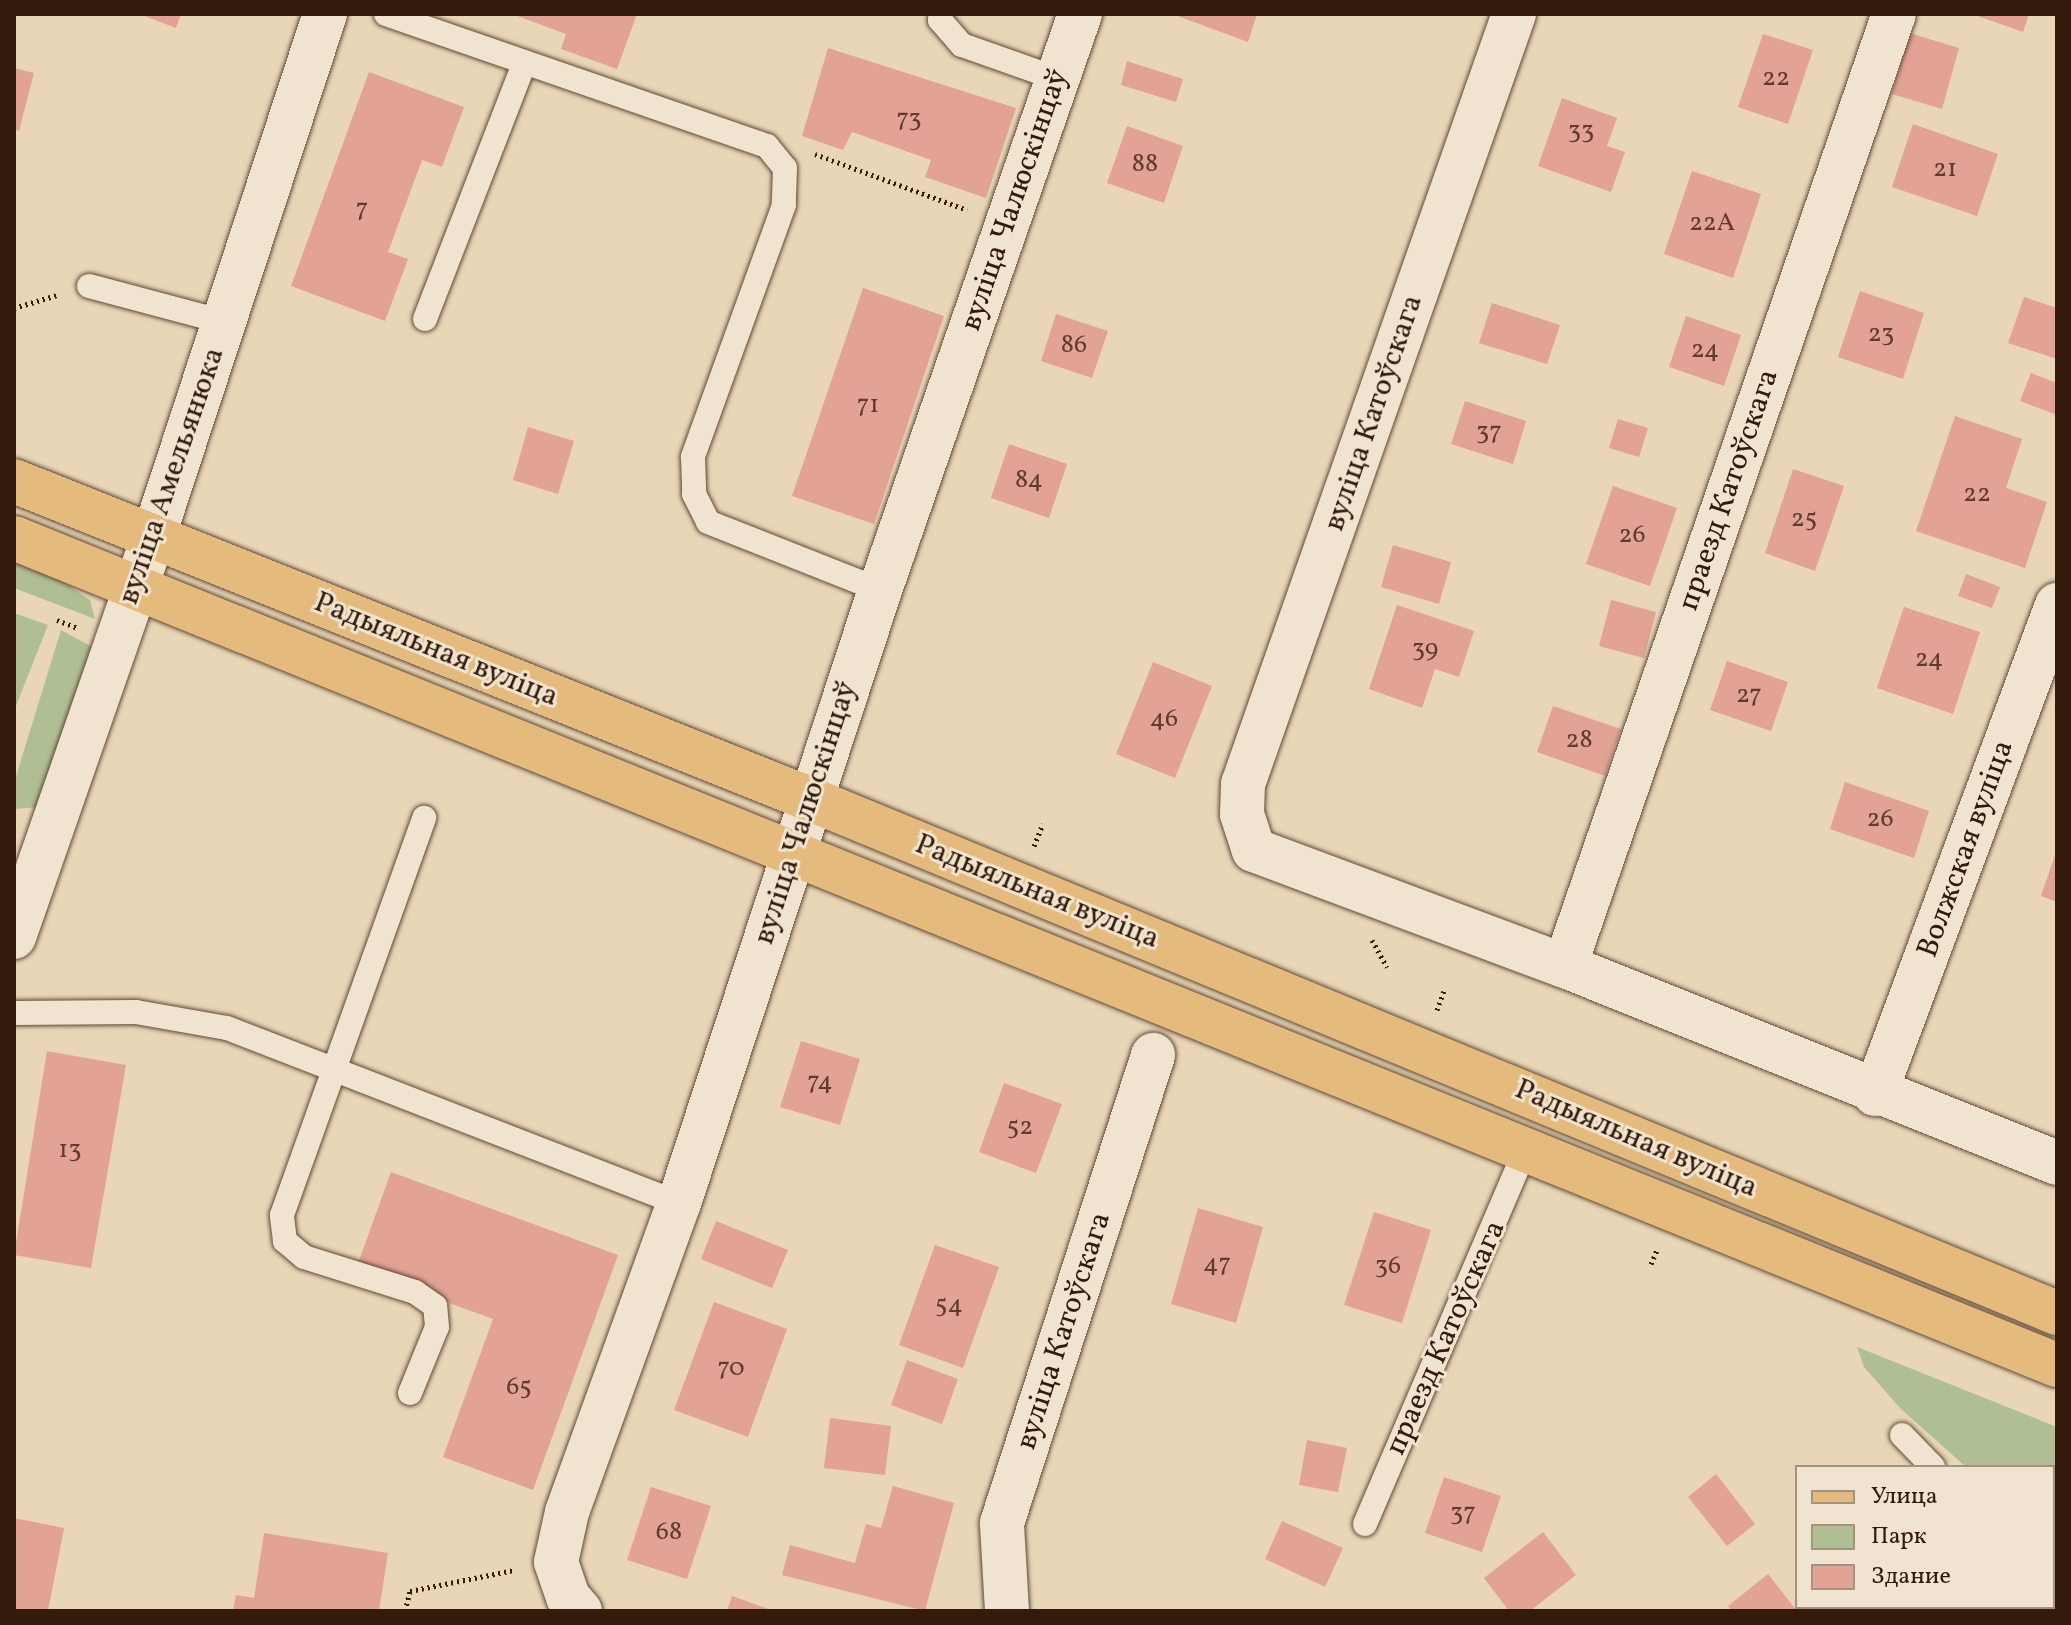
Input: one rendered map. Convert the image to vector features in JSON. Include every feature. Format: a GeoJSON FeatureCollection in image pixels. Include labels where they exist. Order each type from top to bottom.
{"type":"FeatureCollection","features":[{"type":"Feature","properties":{"kind":"main road","name":"Радыяльная вуліца"},"geometry":{"type":"LineString","coordinates":[[14,481],[810,799],[2057,1313]]}},
{"type":"Feature","properties":{"kind":"main road","name":"Радыяльная вуліца"},"geometry":{"type":"LineString","coordinates":[[14,538],[2057,1365]]}},
{"type":"Feature","properties":{"kind":"street","name":"вуліца Амельянюка"},"geometry":{"type":"LineString","coordinates":[[14,937],[153,538],[325,14]]}},
{"type":"Feature","properties":{"kind":"street","name":"вуліца Чалюскінцаў"},"geometry":{"type":"LineString","coordinates":[[556,1562],[567,1512],[679,1203],[880,590],[1080,14]]}},
{"type":"Feature","properties":{"kind":"street","name":"вуліца Катоўскага"},"geometry":{"type":"LineString","coordinates":[[1514,14],[1243,784],[1242,814],[1254,850],[1565,966]]}},
{"type":"Feature","properties":{"kind":"street","name":"праезд Катоўскага"},"geometry":{"type":"LineString","coordinates":[[1565,966],[1894,14]]}},
{"type":"Feature","properties":{"kind":"street","name":"Волжская вуліца"},"geometry":{"type":"LineString","coordinates":[[1875,1094],[2057,605]]}},
{"type":"Feature","properties":{"kind":"street"},"geometry":{"type":"LineString","coordinates":[[1565,966],[1875,1094],[2057,1163]]}},
{"type":"Feature","properties":{"kind":"street","name":"вуліца Катоўскага"},"geometry":{"type":"LineString","coordinates":[[1007,1611],[1002,1523],[1153,1055]]}},
{"type":"Feature","properties":{"kind":"street"},"geometry":{"type":"LineString","coordinates":[[556,1562],[568,1597],[580,1611]]}},
{"type":"Feature","properties":{"kind":"lane"},"geometry":{"type":"LineString","coordinates":[[386,14],[767,146],[785,168],[784,205],[693,457],[694,494],[708,522],[880,590]]}},
{"type":"Feature","properties":{"kind":"lane"},"geometry":{"type":"LineString","coordinates":[[941,14],[940,20],[962,45],[1058,79]]}},
{"type":"Feature","properties":{"kind":"lane"},"geometry":{"type":"LineString","coordinates":[[425,319],[524,64]]}},
{"type":"Feature","properties":{"kind":"lane"},"geometry":{"type":"LineString","coordinates":[[89,286],[224,322]]}},
{"type":"Feature","properties":{"kind":"lane"},"geometry":{"type":"LineString","coordinates":[[410,1393],[437,1327],[435,1306],[415,1292],[304,1257],[285,1241],[282,1215],[424,818]]}},
{"type":"Feature","properties":{"kind":"lane"},"geometry":{"type":"LineString","coordinates":[[14,1013],[136,1012],[227,1028],[679,1203]]}},
{"type":"Feature","properties":{"kind":"lane","name":"праезд Катоўскага"},"geometry":{"type":"LineString","coordinates":[[1365,1524],[1525,1150]]}},
{"type":"Feature","properties":{"kind":"lane"},"geometry":{"type":"LineString","coordinates":[[1902,1435],[1931,1465]]}},
{"type":"Feature","properties":{"kind":"path"},"geometry":{"type":"LineString","coordinates":[[14,308],[89,286]]}},
{"type":"Feature","properties":{"kind":"path"},"geometry":{"type":"LineString","coordinates":[[405,1611],[410,1591],[556,1562]]}},
{"type":"Feature","properties":{"kind":"green space"},"geometry":{"type":"Polygon","coordinates":[[[14,558],[49,572],[90,600],[95,619],[14,588],[14,558]]]}},
{"type":"Feature","properties":{"kind":"green space"},"geometry":{"type":"Polygon","coordinates":[[[14,613],[48,625],[14,711],[14,613]]]}},
{"type":"Feature","properties":{"kind":"green space"},"geometry":{"type":"Polygon","coordinates":[[[61,630],[94,648],[39,807],[14,809],[14,783],[61,630]]]}},
{"type":"Feature","properties":{"kind":"green space"},"geometry":{"type":"Polygon","coordinates":[[[1857,1347],[2057,1427],[2057,1475],[2055,1465],[1964,1465],[1900,1408],[1864,1367],[1857,1347]]]}},
{"type":"Feature","properties":{"kind":"building"},"geometry":{"type":"Polygon","coordinates":[[[139,14],[181,14],[176,28],[139,14]]]}},
{"type":"Feature","properties":{"kind":"building"},"geometry":{"type":"Polygon","coordinates":[[[512,14],[637,14],[617,69],[561,49],[566,34],[512,14]]]}},
{"type":"Feature","properties":{"kind":"building"},"geometry":{"type":"Polygon","coordinates":[[[1172,14],[1257,14],[1248,42],[1172,14]]]}},
{"type":"Feature","properties":{"kind":"building"},"geometry":{"type":"Polygon","coordinates":[[[1972,14],[2029,14],[2023,32],[1972,14]]]}},
{"type":"Feature","properties":{"kind":"building"},"geometry":{"type":"Polygon","coordinates":[[[1909,33],[1959,48],[1942,109],[1892,94],[1909,33]]]}},
{"type":"Feature","properties":{"kind":"building"},"geometry":{"type":"Polygon","coordinates":[[[1763,34],[1813,50],[1788,124],[1738,107],[1763,34]]]}},
{"type":"Feature","properties":{"kind":"building"},"geometry":{"type":"Polygon","coordinates":[[[828,48],[1016,108],[986,198],[925,177],[931,160],[852,132],[843,150],[802,136],[828,48]]]}},
{"type":"Feature","properties":{"kind":"building"},"geometry":{"type":"Polygon","coordinates":[[[1127,61],[1183,79],[1176,102],[1121,85],[1127,61]]]}},
{"type":"Feature","properties":{"kind":"building"},"geometry":{"type":"Polygon","coordinates":[[[14,68],[34,73],[19,131],[14,129],[14,68]]]}},
{"type":"Feature","properties":{"kind":"building"},"geometry":{"type":"Polygon","coordinates":[[[369,72],[464,107],[442,167],[422,160],[388,252],[408,259],[385,321],[291,286],[369,72]]]}},
{"type":"Feature","properties":{"kind":"building"},"geometry":{"type":"Polygon","coordinates":[[[1562,98],[1617,118],[1607,146],[1625,152],[1611,192],[1538,166],[1562,98]]]}},
{"type":"Feature","properties":{"kind":"building"},"geometry":{"type":"Polygon","coordinates":[[[1913,124],[1998,154],[1977,216],[1892,187],[1913,124]]]}},
{"type":"Feature","properties":{"kind":"building"},"geometry":{"type":"Polygon","coordinates":[[[1127,126],[1183,146],[1164,203],[1107,183],[1127,126]]]}},
{"type":"Feature","properties":{"kind":"building"},"geometry":{"type":"Polygon","coordinates":[[[1692,171],[1761,194],[1733,278],[1664,254],[1692,171]]]}},
{"type":"Feature","properties":{"kind":"building"},"geometry":{"type":"Polygon","coordinates":[[[863,288],[944,316],[874,524],[792,496],[863,288]]]}},
{"type":"Feature","properties":{"kind":"building"},"geometry":{"type":"Polygon","coordinates":[[[1860,291],[1924,313],[1903,379],[1838,357],[1860,291]]]}},
{"type":"Feature","properties":{"kind":"building"},"geometry":{"type":"Polygon","coordinates":[[[2024,297],[2057,308],[2057,359],[2008,343],[2024,297]]]}},
{"type":"Feature","properties":{"kind":"building"},"geometry":{"type":"Polygon","coordinates":[[[1492,303],[1560,325],[1547,364],[1479,343],[1492,303]]]}},
{"type":"Feature","properties":{"kind":"building"},"geometry":{"type":"Polygon","coordinates":[[[1056,314],[1108,331],[1092,378],[1041,361],[1056,314]]]}},
{"type":"Feature","properties":{"kind":"building"},"geometry":{"type":"Polygon","coordinates":[[[1686,316],[1741,335],[1724,386],[1669,367],[1686,316]]]}},
{"type":"Feature","properties":{"kind":"building"},"geometry":{"type":"Polygon","coordinates":[[[2031,373],[2057,383],[2057,415],[2020,401],[2031,373]]]}},
{"type":"Feature","properties":{"kind":"building"},"geometry":{"type":"Polygon","coordinates":[[[1465,401],[1526,421],[1513,464],[1451,444],[1465,401]]]}},
{"type":"Feature","properties":{"kind":"building"},"geometry":{"type":"Polygon","coordinates":[[[1955,416],[2022,439],[2006,488],[2047,502],[2025,568],[1916,531],[1955,416]]]}},
{"type":"Feature","properties":{"kind":"building"},"geometry":{"type":"Polygon","coordinates":[[[1618,419],[1648,428],[1639,457],[1609,448],[1618,419]]]}},
{"type":"Feature","properties":{"kind":"building"},"geometry":{"type":"Polygon","coordinates":[[[528,427],[574,441],[558,494],[513,480],[528,427]]]}},
{"type":"Feature","properties":{"kind":"building"},"geometry":{"type":"Polygon","coordinates":[[[1009,444],[1067,464],[1049,518],[991,498],[1009,444]]]}},
{"type":"Feature","properties":{"kind":"building"},"geometry":{"type":"Polygon","coordinates":[[[1793,469],[1844,486],[1815,571],[1765,553],[1793,469]]]}},
{"type":"Feature","properties":{"kind":"building"},"geometry":{"type":"Polygon","coordinates":[[[1613,486],[1677,508],[1650,586],[1586,564],[1613,486]]]}},
{"type":"Feature","properties":{"kind":"building"},"geometry":{"type":"Polygon","coordinates":[[[1393,545],[1451,562],[1439,604],[1381,587],[1393,545]]]}},
{"type":"Feature","properties":{"kind":"building"},"geometry":{"type":"Polygon","coordinates":[[[1966,574],[2000,587],[1992,608],[1958,596],[1966,574]]]}},
{"type":"Feature","properties":{"kind":"building"},"geometry":{"type":"Polygon","coordinates":[[[1611,600],[1656,612],[1644,658],[1599,646],[1611,600]]]}},
{"type":"Feature","properties":{"kind":"building"},"geometry":{"type":"Polygon","coordinates":[[[1397,605],[1474,631],[1459,677],[1435,669],[1422,708],[1369,689],[1397,605]]]}},
{"type":"Feature","properties":{"kind":"building"},"geometry":{"type":"Polygon","coordinates":[[[1904,607],[1980,632],[1953,714],[1877,688],[1904,607]]]}},
{"type":"Feature","properties":{"kind":"building"},"geometry":{"type":"Polygon","coordinates":[[[1727,661],[1788,682],[1771,731],[1710,710],[1727,661]]]}},
{"type":"Feature","properties":{"kind":"building"},"geometry":{"type":"Polygon","coordinates":[[[1153,662],[1212,686],[1175,778],[1116,754],[1153,662]]]}},
{"type":"Feature","properties":{"kind":"building"},"geometry":{"type":"Polygon","coordinates":[[[1553,706],[1621,729],[1605,776],[1537,752],[1553,706]]]}},
{"type":"Feature","properties":{"kind":"building"},"geometry":{"type":"Polygon","coordinates":[[[1845,782],[1929,811],[1914,858],[1830,829],[1845,782]]]}},
{"type":"Feature","properties":{"kind":"building"},"geometry":{"type":"Polygon","coordinates":[[[2057,852],[2057,902],[2041,896],[2057,852]]]}},
{"type":"Feature","properties":{"kind":"building"},"geometry":{"type":"Polygon","coordinates":[[[801,1041],[860,1059],[840,1125],[780,1107],[801,1041]]]}},
{"type":"Feature","properties":{"kind":"building"},"geometry":{"type":"Polygon","coordinates":[[[47,1051],[126,1065],[91,1268],[14,1255],[47,1051]]]}},
{"type":"Feature","properties":{"kind":"building"},"geometry":{"type":"Polygon","coordinates":[[[1004,1083],[1062,1104],[1036,1173],[979,1152],[1004,1083]]]}},
{"type":"Feature","properties":{"kind":"building"},"geometry":{"type":"Polygon","coordinates":[[[391,1172],[618,1255],[533,1490],[443,1457],[493,1319],[356,1269],[391,1172]]]}},
{"type":"Feature","properties":{"kind":"building"},"geometry":{"type":"Polygon","coordinates":[[[1198,1208],[1263,1227],[1236,1323],[1171,1304],[1198,1208]]]}},
{"type":"Feature","properties":{"kind":"building"},"geometry":{"type":"Polygon","coordinates":[[[1374,1212],[1431,1230],[1402,1323],[1344,1305],[1374,1212]]]}},
{"type":"Feature","properties":{"kind":"building"},"geometry":{"type":"Polygon","coordinates":[[[716,1221],[788,1250],[772,1288],[701,1259],[716,1221]]]}},
{"type":"Feature","properties":{"kind":"building"},"geometry":{"type":"Polygon","coordinates":[[[935,1245],[999,1267],[963,1368],[899,1345],[935,1245]]]}},
{"type":"Feature","properties":{"kind":"building"},"geometry":{"type":"Polygon","coordinates":[[[714,1302],[787,1329],[748,1437],[674,1410],[714,1302]]]}},
{"type":"Feature","properties":{"kind":"building"},"geometry":{"type":"Polygon","coordinates":[[[907,1360],[958,1379],[942,1424],[891,1405],[907,1360]]]}},
{"type":"Feature","properties":{"kind":"building"},"geometry":{"type":"Polygon","coordinates":[[[830,1418],[891,1426],[885,1475],[824,1468],[830,1418]]]}},
{"type":"Feature","properties":{"kind":"building"},"geometry":{"type":"Polygon","coordinates":[[[1307,1440],[1347,1448],[1338,1492],[1299,1485],[1307,1440]]]}},
{"type":"Feature","properties":{"kind":"building"},"geometry":{"type":"Polygon","coordinates":[[[1716,1474],[1755,1524],[1727,1546],[1688,1497],[1716,1474]]]}},
{"type":"Feature","properties":{"kind":"building"},"geometry":{"type":"Polygon","coordinates":[[[1444,1477],[1501,1496],[1482,1552],[1425,1533],[1444,1477]]]}},
{"type":"Feature","properties":{"kind":"building"},"geometry":{"type":"Polygon","coordinates":[[[893,1486],[954,1503],[925,1611],[782,1575],[790,1545],[855,1563],[866,1524],[881,1528],[893,1486]]]}},
{"type":"Feature","properties":{"kind":"building"},"geometry":{"type":"Polygon","coordinates":[[[651,1487],[711,1506],[687,1579],[627,1560],[651,1487]]]}},
{"type":"Feature","properties":{"kind":"building"},"geometry":{"type":"Polygon","coordinates":[[[14,1518],[64,1528],[48,1611],[14,1611],[14,1518]]]}},
{"type":"Feature","properties":{"kind":"building"},"geometry":{"type":"Polygon","coordinates":[[[1282,1521],[1343,1548],[1325,1587],[1265,1559],[1282,1521]]]}},
{"type":"Feature","properties":{"kind":"building"},"geometry":{"type":"Polygon","coordinates":[[[1543,1532],[1576,1575],[1530,1611],[1509,1611],[1484,1578],[1543,1532]]]}},
{"type":"Feature","properties":{"kind":"building"},"geometry":{"type":"Polygon","coordinates":[[[264,1533],[388,1553],[379,1611],[233,1611],[236,1595],[254,1598],[264,1533]]]}},
{"type":"Feature","properties":{"kind":"building"},"geometry":{"type":"Polygon","coordinates":[[[1768,1574],[1797,1611],[1732,1611],[1728,1606],[1768,1574]]]}},
{"type":"Feature","properties":{"kind":"building"},"geometry":{"type":"Polygon","coordinates":[[[732,1596],[774,1611],[727,1611],[732,1596]]]}},
{"type":"Feature","properties":{"kind":"building"},"geometry":{"type":"Polygon","coordinates":[[[1968,1609],[1969,1611],[1922,1611],[1968,1609]]]}}]}
